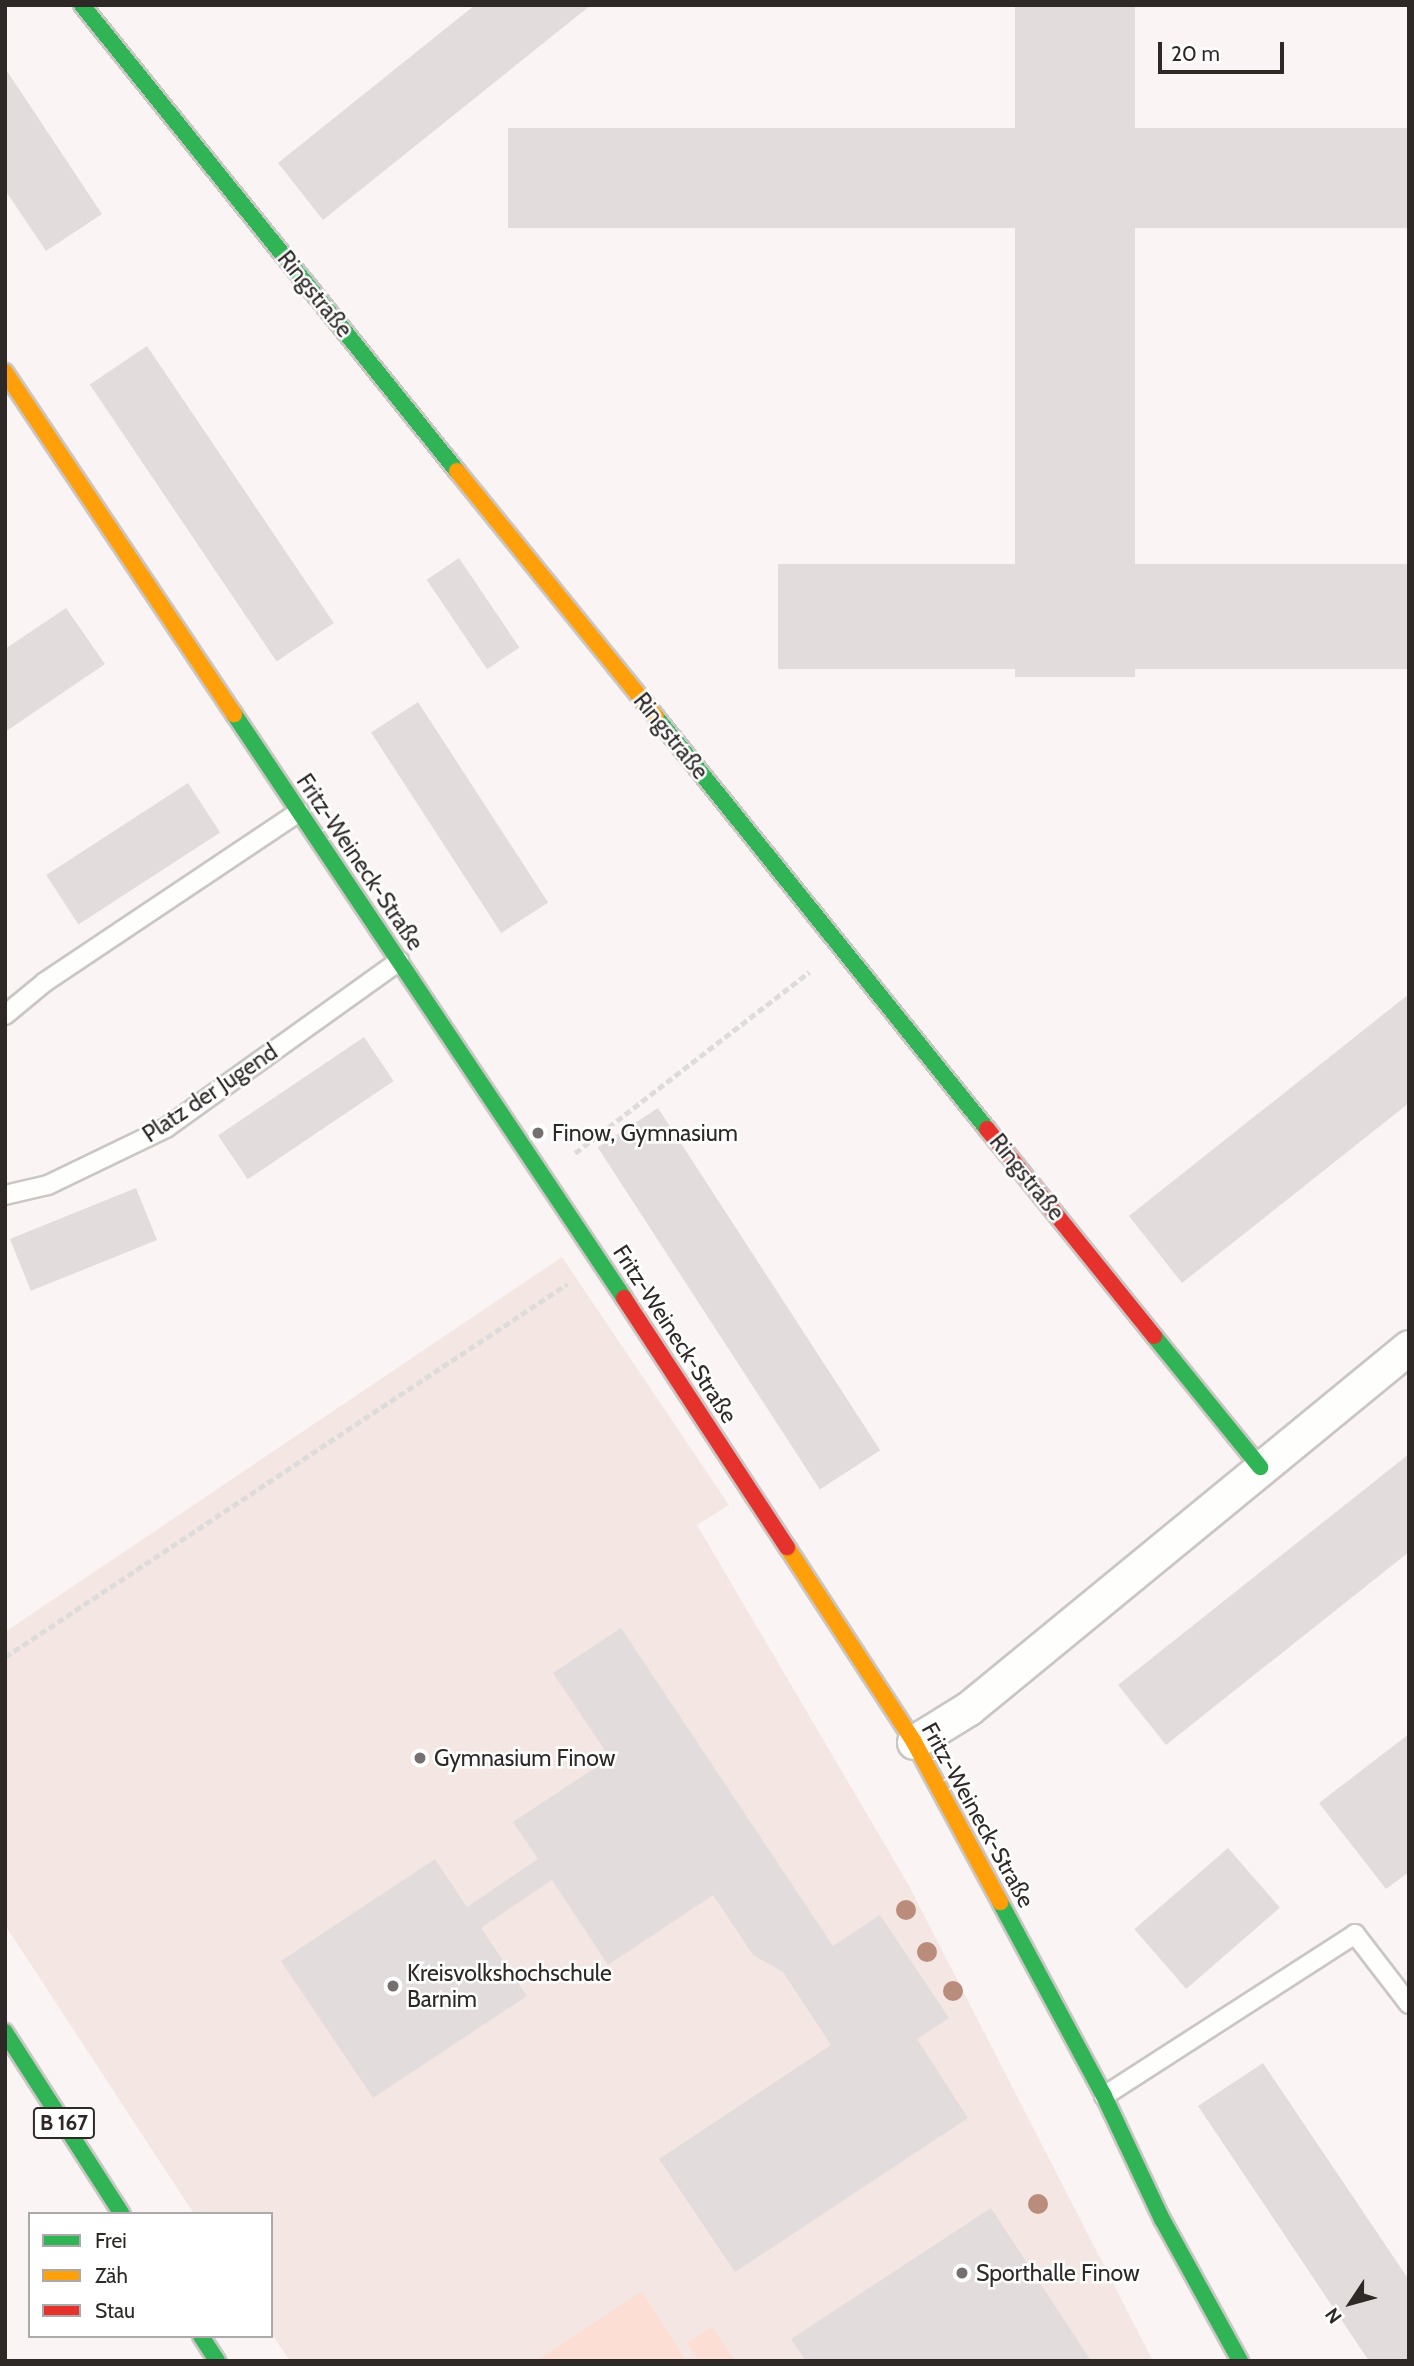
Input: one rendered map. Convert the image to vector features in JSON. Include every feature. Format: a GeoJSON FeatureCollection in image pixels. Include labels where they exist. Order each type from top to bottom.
{"type":"FeatureCollection","features":[{"type":"Feature","properties":{"kind":"street","name":"Ringstraße"},"geometry":{"type":"LineString","coordinates":[[82,5],[1259,1466]]}},
{"type":"Feature","properties":{"kind":"street","name":"Fritz-Weineck-Straße"},"geometry":{"type":"LineString","coordinates":[[5,372],[600,1262],[914,1742],[1104,2096],[1162,2218],[1240,2361]]}},
{"type":"Feature","properties":{"kind":"street"},"geometry":{"type":"LineString","coordinates":[[914,1742],[969,1708],[1259,1466],[1409,1347]]}},
{"type":"Feature","properties":{"kind":"street","name":"B 167"},"geometry":{"type":"LineString","coordinates":[[5,2032],[121,2212]]}},
{"type":"Feature","properties":{"kind":"street"},"geometry":{"type":"LineString","coordinates":[[202,2338],[217,2361]]}},
{"type":"Feature","properties":{"kind":"lane"},"geometry":{"type":"LineString","coordinates":[[5,1015],[45,982],[299,812]]}},
{"type":"Feature","properties":{"kind":"lane","name":"Platz der Jugend"},"geometry":{"type":"LineString","coordinates":[[5,1195],[48,1185],[166,1128],[399,961]]}},
{"type":"Feature","properties":{"kind":"lane"},"geometry":{"type":"LineString","coordinates":[[1104,2096],[1355,1934],[1409,2004]]}},
{"type":"Feature","properties":{"kind":"path"},"geometry":{"type":"LineString","coordinates":[[574,1154],[820,964]]}},
{"type":"Feature","properties":{"kind":"path"},"geometry":{"type":"LineString","coordinates":[[5,1657],[600,1262]]}},
{"type":"Feature","properties":{"kind":"shaded area","name":"Gymnasium Finow"},"geometry":{"type":"Polygon","coordinates":[[[562,1257],[729,1505],[697,1525],[908,1884],[1153,2361],[290,2361],[273,2336],[273,2212],[193,2212],[5,1925],[5,1632],[562,1257]]]}},
{"type":"Feature","properties":{"kind":"shaded area"},"geometry":{"type":"Polygon","coordinates":[[[641,2292],[686,2361],[536,2361],[641,2292]]]}},
{"type":"Feature","properties":{"kind":"shaded area"},"geometry":{"type":"Polygon","coordinates":[[[712,2327],[735,2361],[699,2361],[687,2343],[712,2327]]]}},
{"type":"Feature","properties":{"kind":"building"},"geometry":{"type":"Polygon","coordinates":[[[475,5],[591,5],[323,220],[278,163],[475,5]]]}},
{"type":"Feature","properties":{"kind":"building"},"geometry":{"type":"Polygon","coordinates":[[[1015,5],[1135,5],[1135,677],[1015,677],[1015,5]]]}},
{"type":"Feature","properties":{"kind":"building"},"geometry":{"type":"Polygon","coordinates":[[[5,68],[102,214],[46,251],[5,190],[5,68]]]}},
{"type":"Feature","properties":{"kind":"building"},"geometry":{"type":"Polygon","coordinates":[[[508,128],[1409,128],[1409,228],[508,228],[508,128]]]}},
{"type":"Feature","properties":{"kind":"building"},"geometry":{"type":"Polygon","coordinates":[[[147,346],[334,623],[277,661],[90,385],[147,346]]]}},
{"type":"Feature","properties":{"kind":"building"},"geometry":{"type":"Polygon","coordinates":[[[459,558],[519,648],[487,669],[427,580],[459,558]]]}},
{"type":"Feature","properties":{"kind":"building"},"geometry":{"type":"Polygon","coordinates":[[[778,564],[1409,564],[1409,669],[778,669],[778,564]]]}},
{"type":"Feature","properties":{"kind":"building"},"geometry":{"type":"Polygon","coordinates":[[[66,608],[105,664],[5,732],[5,649],[66,608]]]}},
{"type":"Feature","properties":{"kind":"building"},"geometry":{"type":"Polygon","coordinates":[[[418,702],[548,902],[501,933],[371,732],[418,702]]]}},
{"type":"Feature","properties":{"kind":"building"},"geometry":{"type":"Polygon","coordinates":[[[188,783],[220,832],[78,925],[46,875],[188,783]]]}},
{"type":"Feature","properties":{"kind":"building"},"geometry":{"type":"Polygon","coordinates":[[[1409,994],[1409,1103],[1182,1283],[1129,1216],[1409,994]]]}},
{"type":"Feature","properties":{"kind":"building"},"geometry":{"type":"Polygon","coordinates":[[[364,1037],[394,1081],[248,1179],[218,1135],[364,1037]]]}},
{"type":"Feature","properties":{"kind":"building"},"geometry":{"type":"Polygon","coordinates":[[[658,1108],[880,1450],[820,1489],[598,1147],[658,1108]]]}},
{"type":"Feature","properties":{"kind":"building"},"geometry":{"type":"Polygon","coordinates":[[[136,1188],[157,1240],[31,1291],[10,1239],[136,1188]]]}},
{"type":"Feature","properties":{"kind":"building"},"geometry":{"type":"Polygon","coordinates":[[[1409,1454],[1409,1552],[1166,1745],[1118,1685],[1409,1454]]]}},
{"type":"Feature","properties":{"kind":"building"},"geometry":{"type":"Polygon","coordinates":[[[621,1628],[833,1946],[880,1915],[949,2018],[917,2039],[968,2118],[735,2272],[659,2159],[831,2045],[783,1972],[753,1955],[713,1895],[608,1965],[552,1880],[481,1928],[527,1996],[373,2098],[281,1961],[435,1859],[467,1907],[538,1859],[513,1822],[610,1758],[553,1673],[621,1628]]]}},
{"type":"Feature","properties":{"kind":"building"},"geometry":{"type":"Polygon","coordinates":[[[1409,1734],[1409,1872],[1386,1889],[1319,1803],[1409,1734]]]}},
{"type":"Feature","properties":{"kind":"building"},"geometry":{"type":"Polygon","coordinates":[[[1228,1848],[1280,1908],[1186,1989],[1134,1929],[1228,1848]]]}},
{"type":"Feature","properties":{"kind":"building"},"geometry":{"type":"Polygon","coordinates":[[[1263,2063],[1409,2280],[1409,2361],[1369,2361],[1198,2106],[1263,2063]]]}},
{"type":"Feature","properties":{"kind":"building","name":"Sporthalle Finow"},"geometry":{"type":"Polygon","coordinates":[[[991,2208],[1091,2361],[806,2361],[791,2339],[991,2208]]]}},
{"type":"Feature","properties":{"kind":"traffic: fast"},"geometry":{"type":"LineString","coordinates":[[82,5],[457,471]]}},
{"type":"Feature","properties":{"kind":"traffic: fast"},"geometry":{"type":"LineString","coordinates":[[234,714],[624,1298]]}},
{"type":"Feature","properties":{"kind":"traffic: fast"},"geometry":{"type":"LineString","coordinates":[[656,717],[987,1129]]}},
{"type":"Feature","properties":{"kind":"traffic: fast"},"geometry":{"type":"LineString","coordinates":[[1154,1336],[1260,1467]]}},
{"type":"Feature","properties":{"kind":"traffic: fast"},"geometry":{"type":"LineString","coordinates":[[1000,1902],[1104,2096],[1162,2219],[1240,2361]]}},
{"type":"Feature","properties":{"kind":"traffic: fast"},"geometry":{"type":"LineString","coordinates":[[5,2032],[121,2212]]}},
{"type":"Feature","properties":{"kind":"traffic: fast"},"geometry":{"type":"LineString","coordinates":[[202,2338],[217,2361]]}},
{"type":"Feature","properties":{"kind":"traffic: slow"},"geometry":{"type":"LineString","coordinates":[[5,372],[234,714]]}},
{"type":"Feature","properties":{"kind":"traffic: slow"},"geometry":{"type":"LineString","coordinates":[[457,471],[656,717]]}},
{"type":"Feature","properties":{"kind":"traffic: slow"},"geometry":{"type":"LineString","coordinates":[[787,1547],[914,1742],[1000,1902]]}},
{"type":"Feature","properties":{"kind":"traffic: jam"},"geometry":{"type":"LineString","coordinates":[[987,1129],[1154,1336]]}},
{"type":"Feature","properties":{"kind":"traffic: jam"},"geometry":{"type":"LineString","coordinates":[[624,1298],[787,1547]]}},
{"type":"Feature","properties":{"kind":"place","name":"Finow, Gymnasium"},"geometry":{"type":"Point","coordinates":[538,1133]}},
{"type":"Feature","properties":{"kind":"place","name":"Gymnasium Finow"},"geometry":{"type":"Point","coordinates":[420,1758]}},
{"type":"Feature","properties":{"kind":"place","name":"Kreisvolkshochschule Barnim"},"geometry":{"type":"Point","coordinates":[393,1986]}},
{"type":"Feature","properties":{"kind":"place","name":"Sporthalle Finow"},"geometry":{"type":"Point","coordinates":[962,2273]}}]}
